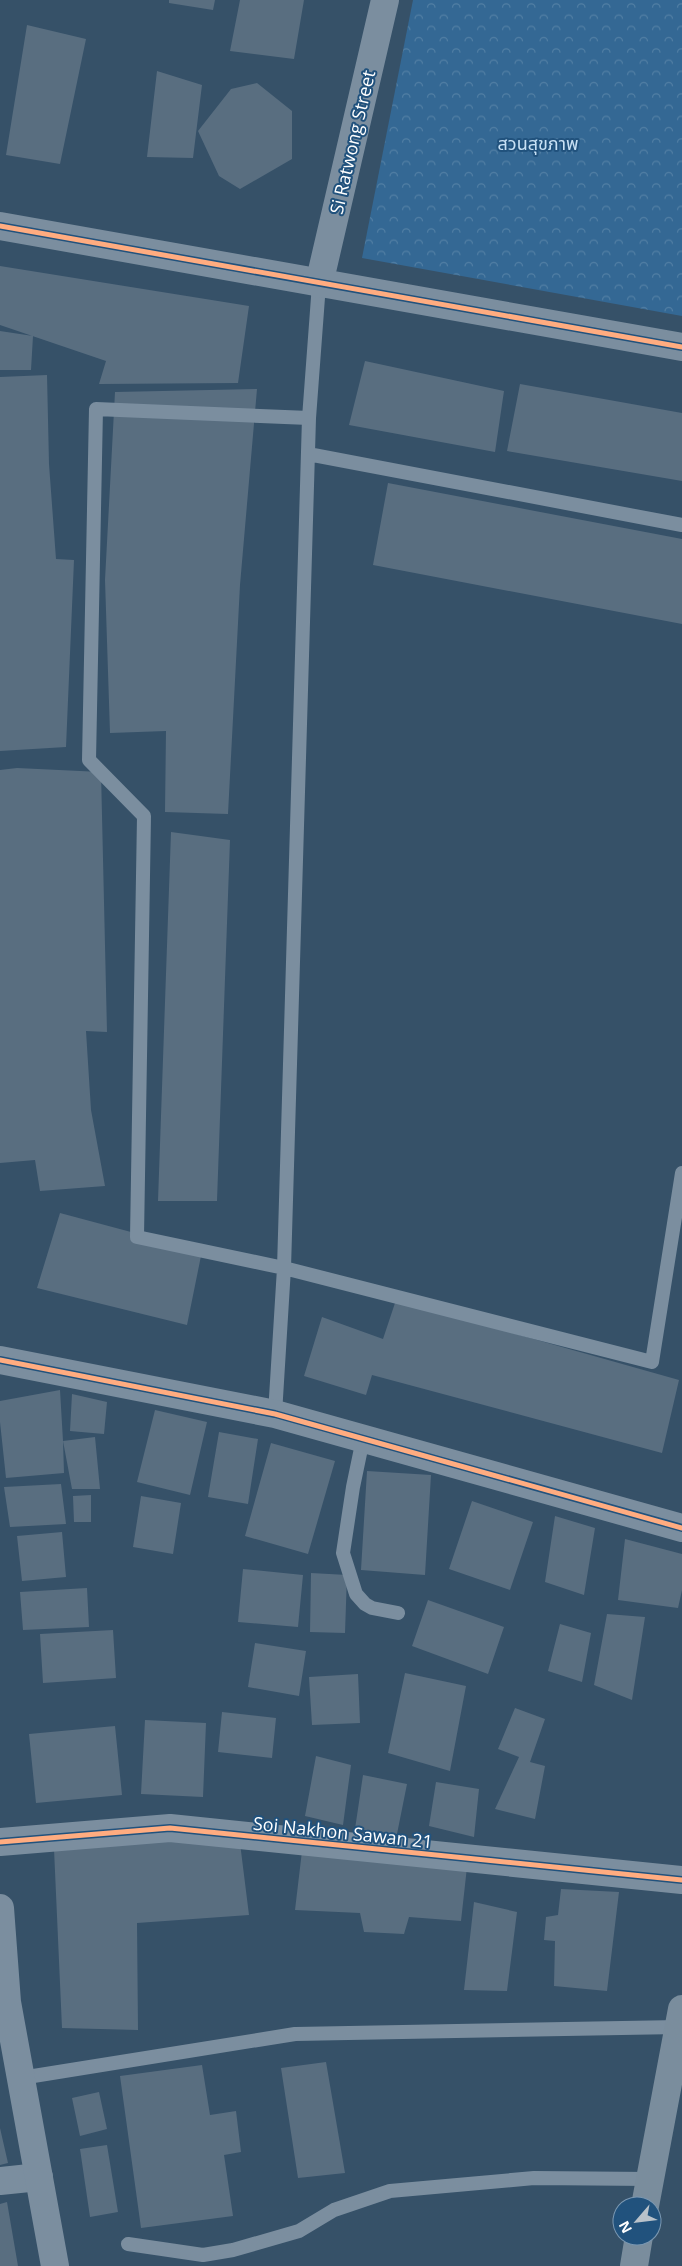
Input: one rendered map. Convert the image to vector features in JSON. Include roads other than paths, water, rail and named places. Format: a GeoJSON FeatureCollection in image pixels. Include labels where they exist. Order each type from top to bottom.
{"type":"FeatureCollection","features":[{"type":"Feature","properties":{"kind":"main road"},"geometry":{"type":"LineString","coordinates":[[647,2196],[680,2018]]}},
{"type":"Feature","properties":{"kind":"main road"},"geometry":{"type":"LineString","coordinates":[[634,2266],[637,2246]]}},
{"type":"Feature","properties":{"kind":"street","name":"Si Ratwong Street"},"geometry":{"type":"LineString","coordinates":[[319,284],[385,0]]}},
{"type":"Feature","properties":{"kind":"street"},"geometry":{"type":"LineString","coordinates":[[0,226],[682,347]]}},
{"type":"Feature","properties":{"kind":"street"},"geometry":{"type":"LineString","coordinates":[[0,1360],[275,1414],[682,1528]]}},
{"type":"Feature","properties":{"kind":"street","name":"Soi Nakhon Sawan 21"},"geometry":{"type":"LineString","coordinates":[[0,1842],[170,1828],[682,1880]]}},
{"type":"Feature","properties":{"kind":"street"},"geometry":{"type":"LineString","coordinates":[[0,1908],[7,2002],[55,2266]]}},
{"type":"Feature","properties":{"kind":"street"},"geometry":{"type":"LineString","coordinates":[[0,2181],[39,2177]]}},
{"type":"Feature","properties":{"kind":"lane"},"geometry":{"type":"LineString","coordinates":[[275,1414],[284,1268],[309,418],[319,284]]}},
{"type":"Feature","properties":{"kind":"lane"},"geometry":{"type":"LineString","coordinates":[[309,418],[96,409],[89,760],[144,816],[137,1237],[284,1268],[652,1362],[682,1173]]}},
{"type":"Feature","properties":{"kind":"lane"},"geometry":{"type":"LineString","coordinates":[[308,454],[682,524]]}},
{"type":"Feature","properties":{"kind":"lane"},"geometry":{"type":"LineString","coordinates":[[364,1439],[353,1487],[343,1553],[356,1594],[365,1604],[372,1608],[398,1613]]}},
{"type":"Feature","properties":{"kind":"lane"},"geometry":{"type":"LineString","coordinates":[[21,2078],[295,2034],[680,2018]]}},
{"type":"Feature","properties":{"kind":"lane"},"geometry":{"type":"LineString","coordinates":[[128,2244],[203,2255],[233,2250],[299,2231],[334,2210],[390,2191],[534,2178],[650,2179]]}},
{"type":"Feature","properties":{"kind":"park label","name":"สวนสุขภาพ"},"geometry":{"type":"Point","coordinates":[538,143]}}]}
